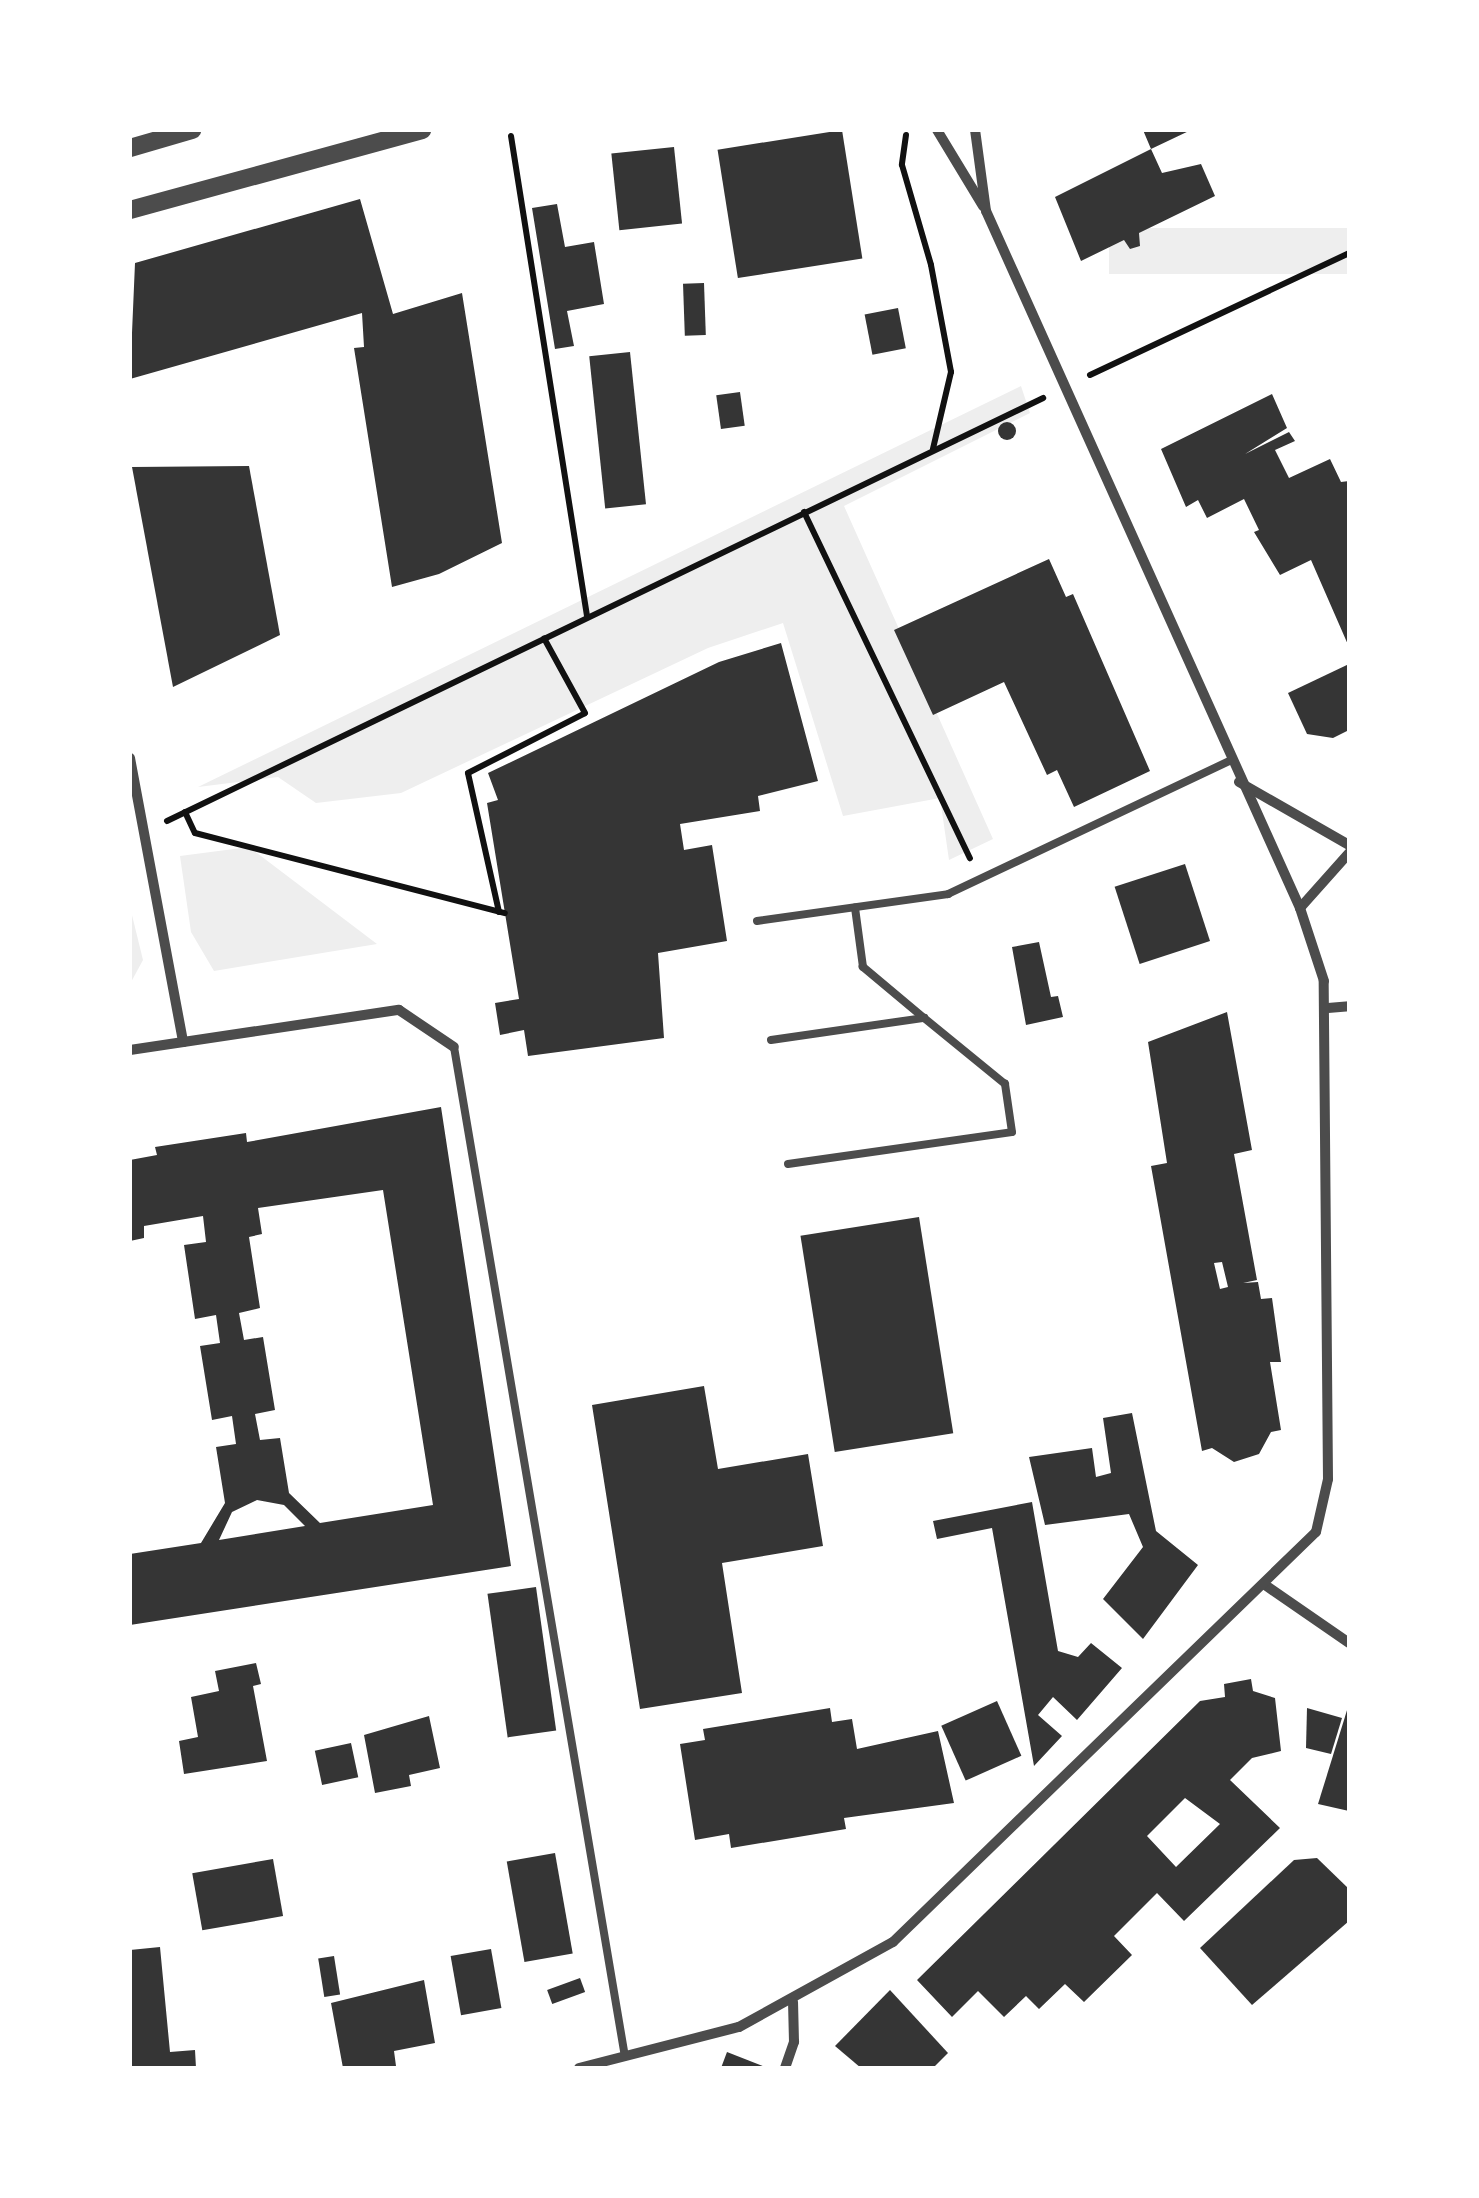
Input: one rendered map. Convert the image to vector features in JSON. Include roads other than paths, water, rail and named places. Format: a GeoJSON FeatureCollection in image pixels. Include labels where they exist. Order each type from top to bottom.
{"type":"FeatureCollection","features":[{"type":"Feature","properties":{"kind":"street"},"geometry":{"type":"LineString","coordinates":[[130,148],[192,130]]}},
{"type":"Feature","properties":{"kind":"street"},"geometry":{"type":"LineString","coordinates":[[130,210],[422,130]]}},
{"type":"Feature","properties":{"kind":"street"},"geometry":{"type":"LineString","coordinates":[[579,2068],[739,2026],[793,2002],[893,1942],[952,1890],[1316,1532],[1328,1478],[1322,1418],[1328,1008],[1300,908],[1238,781],[986,211],[937,130]]}},
{"type":"Feature","properties":{"kind":"street"},"geometry":{"type":"LineString","coordinates":[[975,130],[986,211]]}},
{"type":"Feature","properties":{"kind":"street"},"geometry":{"type":"LineString","coordinates":[[130,758],[183,1042]]}},
{"type":"Feature","properties":{"kind":"street"},"geometry":{"type":"LineString","coordinates":[[1238,781],[1349,845]]}},
{"type":"Feature","properties":{"kind":"street"},"geometry":{"type":"LineString","coordinates":[[1300,908],[1349,852]]}},
{"type":"Feature","properties":{"kind":"street"},"geometry":{"type":"LineString","coordinates":[[1328,1008],[1349,1006]]}},
{"type":"Feature","properties":{"kind":"street"},"geometry":{"type":"LineString","coordinates":[[130,1050],[399,1010],[454,1047]]}},
{"type":"Feature","properties":{"kind":"street"},"geometry":{"type":"LineString","coordinates":[[1265,1585],[1349,1643]]}},
{"type":"Feature","properties":{"kind":"street"},"geometry":{"type":"LineString","coordinates":[[786,2068],[794,2042],[793,2002]]}},
{"type":"Feature","properties":{"kind":"lane"},"geometry":{"type":"LineString","coordinates":[[757,922],[948,894],[1230,761]]}},
{"type":"Feature","properties":{"kind":"lane"},"geometry":{"type":"LineString","coordinates":[[788,1164],[1012,1132],[1005,1084],[862,967],[855,908]]}},
{"type":"Feature","properties":{"kind":"lane"},"geometry":{"type":"LineString","coordinates":[[771,1040],[924,1018]]}},
{"type":"Feature","properties":{"kind":"lane"},"geometry":{"type":"LineString","coordinates":[[454,1047],[624,2057]]}}]}
